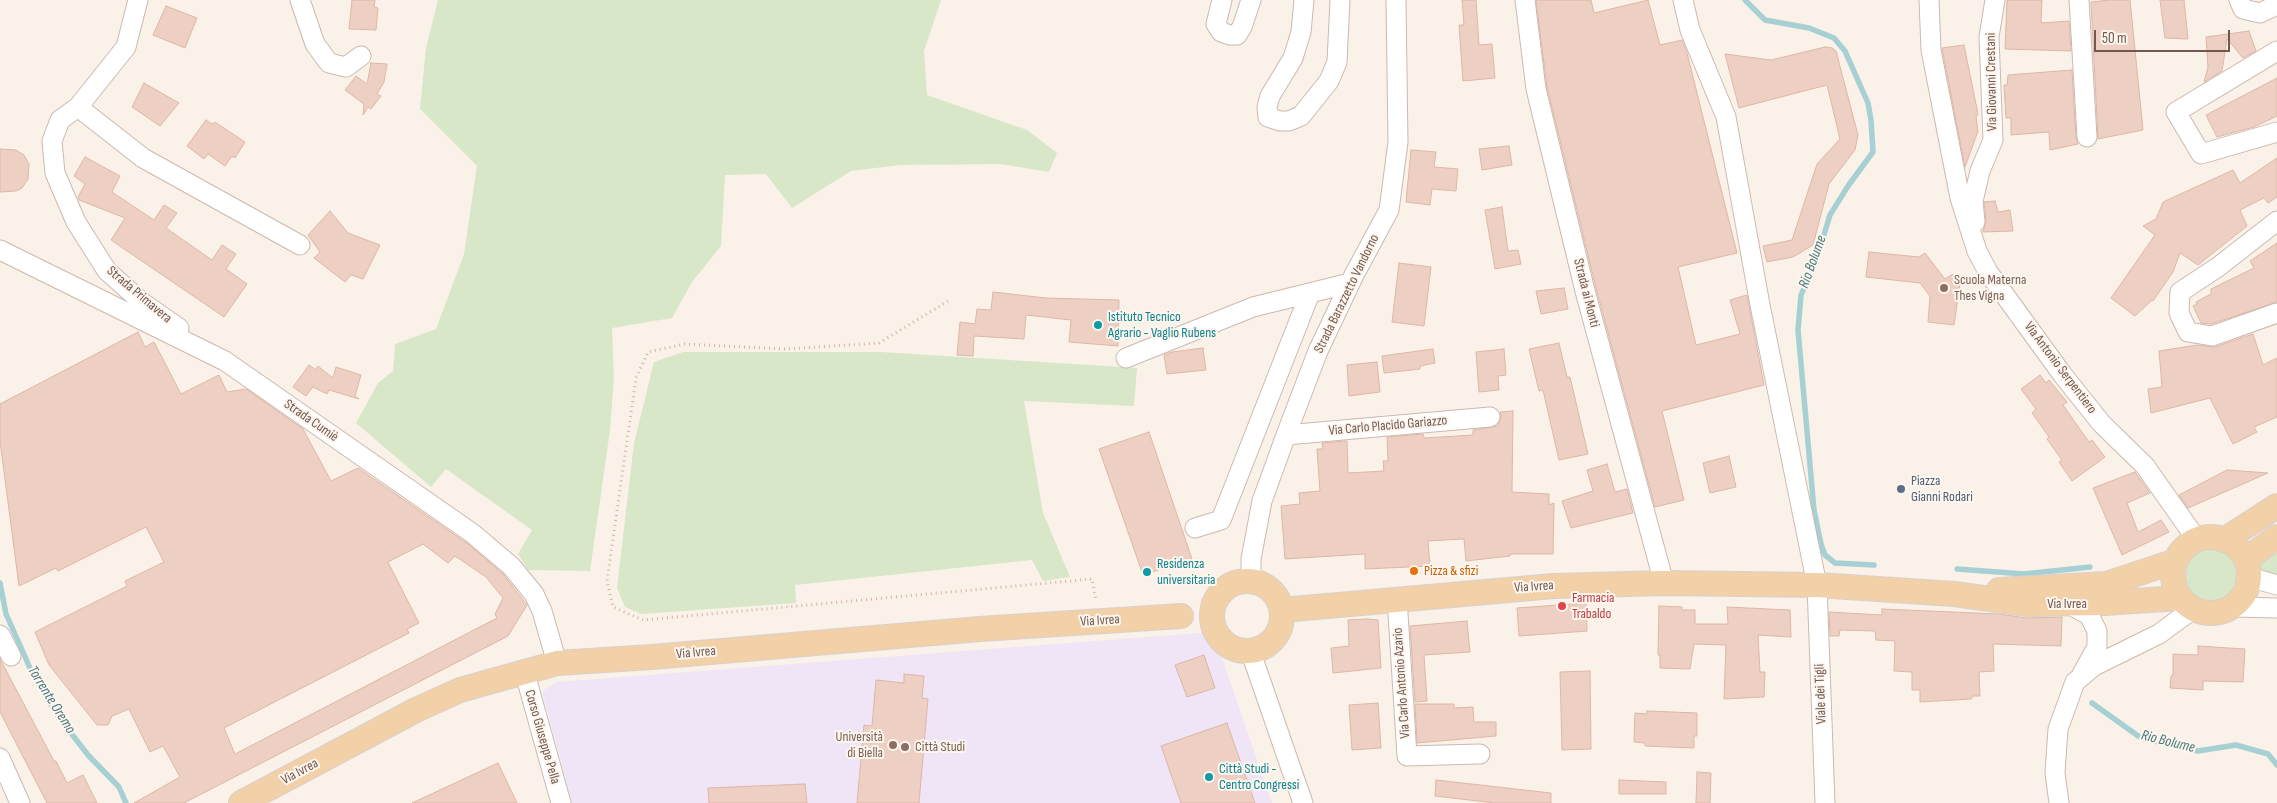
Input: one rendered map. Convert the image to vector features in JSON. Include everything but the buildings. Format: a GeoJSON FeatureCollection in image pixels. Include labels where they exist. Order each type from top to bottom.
{"type":"FeatureCollection","features":[{"type":"Feature","properties":{"kind":"main road"},"geometry":{"type":"LineString","coordinates":[[2224,540],[2277,506]]}},
{"type":"Feature","properties":{"kind":"main road"},"geometry":{"type":"LineString","coordinates":[[2247,568],[2277,537]]}},
{"type":"Feature","properties":{"kind":"main road"},"geometry":{"type":"LineString","coordinates":[[2206,538],[2224,540],[2240,551],[2247,568],[2247,588],[2242,598],[2233,606],[2213,614],[2187,603],[2174,586],[2173,573],[2176,561],[2188,545],[2206,538]]}},
{"type":"Feature","properties":{"kind":"main road","name":"Via Ivrea"},"geometry":{"type":"LineString","coordinates":[[1954,594],[2106,584],[2176,561]]}},
{"type":"Feature","properties":{"kind":"main road"},"geometry":{"type":"LineString","coordinates":[[1240,581],[1251,581],[1262,584],[1271,590],[1278,599],[1282,610],[1282,621],[1278,632],[1271,641],[1261,648],[1250,650],[1238,649],[1227,644],[1219,636],[1214,625],[1194,615],[1215,603],[1220,593],[1229,586],[1240,581]]}},
{"type":"Feature","properties":{"kind":"main road","name":"Via Ivrea"},"geometry":{"type":"LineString","coordinates":[[1282,610],[1397,598],[1554,586],[1664,583],[1817,585],[1954,594],[2027,604],[2187,603]]}},
{"type":"Feature","properties":{"kind":"main road","name":"Via Ivrea"},"geometry":{"type":"LineString","coordinates":[[242,803],[416,710],[460,690],[524,670],[556,663],[652,657],[980,628],[1194,615]]}},
{"type":"Feature","properties":{"kind":"street","name":"Strada Primavera"},"geometry":{"type":"LineString","coordinates":[[138,0],[126,47],[78,107],[60,120],[52,141],[54,173],[76,222],[107,271],[143,302],[225,361]]}},
{"type":"Feature","properties":{"kind":"street"},"geometry":{"type":"LineString","coordinates":[[300,0],[314,44],[329,63],[346,68],[361,56]]}},
{"type":"Feature","properties":{"kind":"street"},"geometry":{"type":"LineString","coordinates":[[1222,0],[1216,24],[1221,32],[1230,35],[1237,34],[1242,27],[1251,0]]}},
{"type":"Feature","properties":{"kind":"street"},"geometry":{"type":"LineString","coordinates":[[1304,0],[1301,32],[1294,58],[1270,96],[1267,107],[1268,117],[1280,121],[1289,121],[1301,116],[1329,81],[1337,62],[1340,0]]}},
{"type":"Feature","properties":{"kind":"street","name":"Strada Barazzetto Vandorno"},"geometry":{"type":"LineString","coordinates":[[1251,581],[1251,559],[1262,501],[1286,435],[1318,351],[1350,283],[1389,210],[1398,142],[1396,0]]}},
{"type":"Feature","properties":{"kind":"street","name":"Strada ai Monti"},"geometry":{"type":"LineString","coordinates":[[1525,0],[1532,71],[1538,98],[1585,291],[1664,583]]}},
{"type":"Feature","properties":{"kind":"street"},"geometry":{"type":"LineString","coordinates":[[1683,0],[1690,30],[1726,117],[1760,305],[1817,585]]}},
{"type":"Feature","properties":{"kind":"street","name":"Via Antonio Serpentiero"},"geometry":{"type":"LineString","coordinates":[[1929,0],[1931,50],[1960,198],[1977,251],[1988,272],[2062,374],[2101,422],[2145,466],[2197,540]]}},
{"type":"Feature","properties":{"kind":"street","name":"Via Giovanni Crestani"},"geometry":{"type":"LineString","coordinates":[[1977,251],[1973,201],[1980,171],[1993,140],[1989,37],[1994,0]]}},
{"type":"Feature","properties":{"kind":"street"},"geometry":{"type":"LineString","coordinates":[[2079,0],[2087,137]]}},
{"type":"Feature","properties":{"kind":"street"},"geometry":{"type":"LineString","coordinates":[[2239,0],[2243,9],[2260,13],[2277,5]]}},
{"type":"Feature","properties":{"kind":"street"},"geometry":{"type":"LineString","coordinates":[[2277,51],[2176,112],[2201,154],[2277,132]]}},
{"type":"Feature","properties":{"kind":"street"},"geometry":{"type":"LineString","coordinates":[[78,107],[143,158],[300,245]]}},
{"type":"Feature","properties":{"kind":"street"},"geometry":{"type":"LineString","coordinates":[[2277,220],[2218,267],[2180,292],[2179,313],[2188,332],[2212,336],[2277,313]]}},
{"type":"Feature","properties":{"kind":"street","name":"Strada Cumiè"},"geometry":{"type":"LineString","coordinates":[[0,250],[225,361],[472,533],[499,555],[534,594],[542,611],[556,663]]}},
{"type":"Feature","properties":{"kind":"street"},"geometry":{"type":"LineString","coordinates":[[1126,358],[1253,307],[1350,283]]}},
{"type":"Feature","properties":{"kind":"street"},"geometry":{"type":"LineString","coordinates":[[1194,528],[1221,520],[1310,293]]}},
{"type":"Feature","properties":{"kind":"street","name":"Via Carlo Placido Gariazzo"},"geometry":{"type":"LineString","coordinates":[[1286,435],[1490,417]]}},
{"type":"Feature","properties":{"kind":"street"},"geometry":{"type":"LineString","coordinates":[[2247,568],[2277,585]]}},
{"type":"Feature","properties":{"kind":"street","name":"Viale dei Tigli"},"geometry":{"type":"LineString","coordinates":[[1817,585],[1825,803]]}},
{"type":"Feature","properties":{"kind":"street","name":"Via Carlo Antonio Azario"},"geometry":{"type":"LineString","coordinates":[[1397,598],[1407,756],[1480,754]]}},
{"type":"Feature","properties":{"kind":"street"},"geometry":{"type":"LineString","coordinates":[[2059,803],[2055,773],[2058,730],[2075,682],[2094,666],[2159,634],[2187,603]]}},
{"type":"Feature","properties":{"kind":"street"},"geometry":{"type":"LineString","coordinates":[[2068,604],[2089,615],[2097,631],[2097,647],[2080,678]]}},
{"type":"Feature","properties":{"kind":"street"},"geometry":{"type":"LineString","coordinates":[[2233,606],[2277,608]]}},
{"type":"Feature","properties":{"kind":"street"},"geometry":{"type":"LineString","coordinates":[[0,635],[11,656]]}},
{"type":"Feature","properties":{"kind":"street"},"geometry":{"type":"LineString","coordinates":[[1250,650],[1303,803]]}},
{"type":"Feature","properties":{"kind":"street","name":"Corso Giuseppe Pella"},"geometry":{"type":"LineString","coordinates":[[524,670],[561,803]]}},
{"type":"Feature","properties":{"kind":"street"},"geometry":{"type":"LineString","coordinates":[[0,758],[20,801]]}},
{"type":"Feature","properties":{"kind":"path"},"geometry":{"type":"LineString","coordinates":[[948,301],[879,343],[786,349],[685,344],[648,352],[636,378],[607,581],[613,607],[643,620],[1092,579],[1100,621]]}},
{"type":"Feature","properties":{"kind":"shaded area","name":"Città Studi"},"geometry":{"type":"Polygon","coordinates":[[[1213,632],[1272,803],[572,803],[542,691],[557,682],[1213,632]]]}},
{"type":"Feature","properties":{"kind":"green space"},"geometry":{"type":"Polygon","coordinates":[[[438,0],[941,0],[924,51],[927,95],[1027,130],[1057,153],[1049,172],[1001,164],[900,165],[851,171],[792,208],[766,174],[725,175],[721,246],[692,282],[672,318],[612,328],[614,377],[610,430],[590,571],[528,570],[518,554],[532,530],[446,469],[431,487],[356,423],[378,383],[393,371],[395,344],[436,329],[464,254],[477,166],[420,109],[426,48],[438,0]]]}},
{"type":"Feature","properties":{"kind":"green space"},"geometry":{"type":"Polygon","coordinates":[[[683,352],[881,352],[1137,368],[1134,406],[1024,401],[1043,513],[1070,577],[1043,581],[1032,560],[795,585],[796,603],[641,614],[625,607],[617,588],[634,443],[654,362],[683,352]]]}},
{"type":"Feature","properties":{"kind":"green space"},"geometry":{"type":"Polygon","coordinates":[[[2277,546],[2277,577],[2256,567],[2254,562],[2277,546]]]}},
{"type":"Feature","properties":{"kind":"green space"},"geometry":{"type":"Polygon","coordinates":[[[2211,547],[2222,549],[2231,555],[2237,564],[2239,575],[2237,586],[2231,595],[2222,601],[2211,603],[2200,601],[2191,595],[2185,586],[2183,575],[2185,564],[2191,555],[2200,549],[2211,547]]]}},
{"type":"Feature","properties":{"kind":"waterway","name":"Rio Bolume"},"geometry":{"type":"LineString","coordinates":[[1745,0],[1765,20],[1809,28],[1834,38],[1845,51],[1868,103],[1873,152],[1830,215],[1816,261],[1801,295],[1798,330],[1814,510],[1821,544],[1825,555],[1835,563],[1874,565]]}},
{"type":"Feature","properties":{"kind":"waterway","name":"Rio Bolume"},"geometry":{"type":"LineString","coordinates":[[1957,569],[2024,574],[2090,567]]}},
{"type":"Feature","properties":{"kind":"waterway","name":"Torrente Oremo"},"geometry":{"type":"LineString","coordinates":[[0,583],[6,614],[34,677],[60,719],[88,755],[119,787],[126,803]]}},
{"type":"Feature","properties":{"kind":"waterway","name":"Rio Bolume"},"geometry":{"type":"LineString","coordinates":[[2092,703],[2141,738],[2198,751],[2236,745],[2268,754],[2277,765]]}},
{"type":"Feature","properties":{"kind":"place","name":"Scuola Materna Thes Vigna"},"geometry":{"type":"Point","coordinates":[1944,288]}},
{"type":"Feature","properties":{"kind":"place","name":"Istituto Tecnico Agrario - Vaglio Rubens"},"geometry":{"type":"Point","coordinates":[1098,325]}},
{"type":"Feature","properties":{"kind":"place","name":"Piazza Gianni Rodari"},"geometry":{"type":"Point","coordinates":[1901,489]}},
{"type":"Feature","properties":{"kind":"place","name":"Pizza & sfizi"},"geometry":{"type":"Point","coordinates":[1414,571]}},
{"type":"Feature","properties":{"kind":"place","name":"Residenza universitaria"},"geometry":{"type":"Point","coordinates":[1147,572]}},
{"type":"Feature","properties":{"kind":"place","name":"Farmacia Trabaldo"},"geometry":{"type":"Point","coordinates":[1562,606]}},
{"type":"Feature","properties":{"kind":"place","name":"Università di Biella"},"geometry":{"type":"Point","coordinates":[893,745]}},
{"type":"Feature","properties":{"kind":"place","name":"Città Studi"},"geometry":{"type":"Point","coordinates":[905,747]}},
{"type":"Feature","properties":{"kind":"place","name":"Città Studi - Centro Congressi"},"geometry":{"type":"Point","coordinates":[1209,777]}}]}
